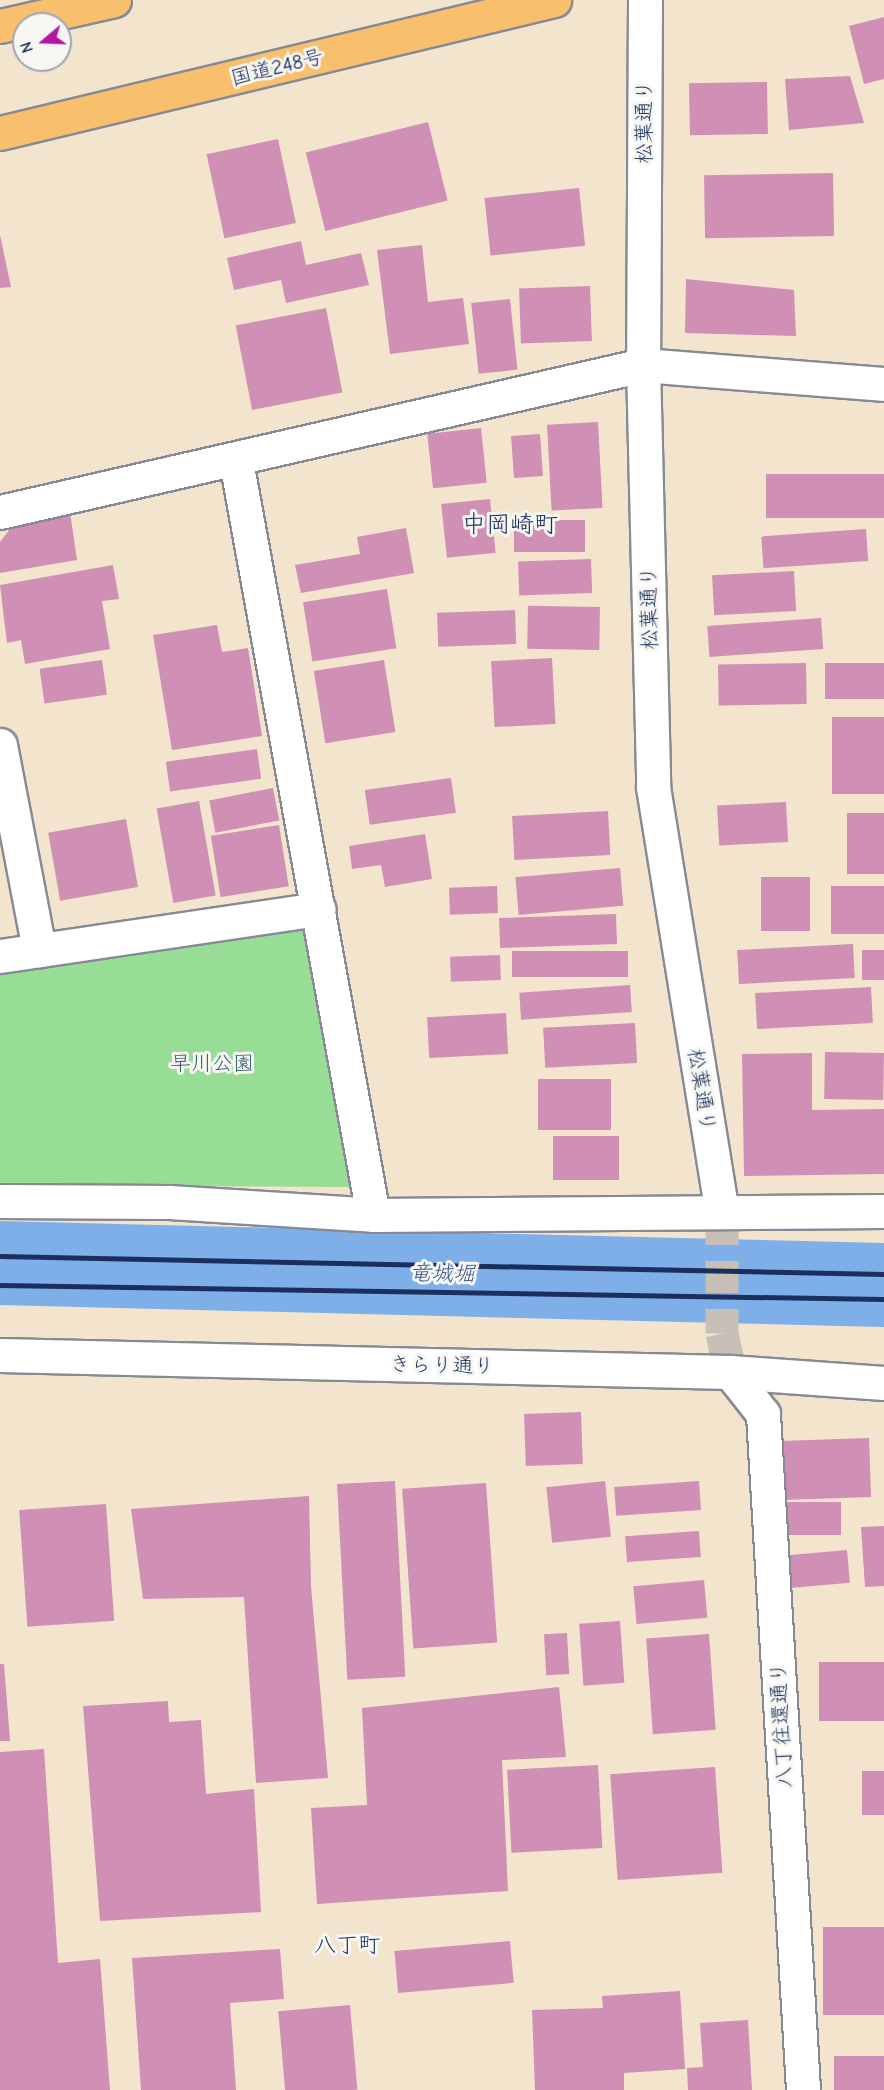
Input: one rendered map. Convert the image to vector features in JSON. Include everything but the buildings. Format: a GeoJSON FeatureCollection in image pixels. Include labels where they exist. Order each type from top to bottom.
{"type":"FeatureCollection","features":[{"type":"Feature","properties":{"kind":"highway"},"geometry":{"type":"LineString","coordinates":[[0,27],[114,0]]}},
{"type":"Feature","properties":{"kind":"highway","name":"国道248号"},"geometry":{"type":"LineString","coordinates":[[0,133],[554,0]]}},
{"type":"Feature","properties":{"kind":"street","name":"松葉通り"},"geometry":{"type":"LineString","coordinates":[[645,0],[643,365],[653,787],[722,1211]]}},
{"type":"Feature","properties":{"kind":"street"},"geometry":{"type":"LineString","coordinates":[[0,512],[236,461],[643,365],[884,384]]}},
{"type":"Feature","properties":{"kind":"street"},"geometry":{"type":"LineString","coordinates":[[236,461],[373,1215]]}},
{"type":"Feature","properties":{"kind":"street"},"geometry":{"type":"LineString","coordinates":[[0,745],[39,950]]}},
{"type":"Feature","properties":{"kind":"street"},"geometry":{"type":"LineString","coordinates":[[0,956],[319,909]]}},
{"type":"Feature","properties":{"kind":"street"},"geometry":{"type":"LineString","coordinates":[[0,1202],[169,1202],[373,1215],[884,1211]]}},
{"type":"Feature","properties":{"kind":"street","name":"きらり通り"},"geometry":{"type":"LineString","coordinates":[[0,1355],[730,1372],[884,1383]]}},
{"type":"Feature","properties":{"kind":"street","name":"八丁往還通り"},"geometry":{"type":"LineString","coordinates":[[730,1372],[763,1414],[802,2090]]}},
{"type":"Feature","properties":{"kind":"green space","name":"早川公園"},"geometry":{"type":"Polygon","coordinates":[[[311,922],[361,1187],[0,1185],[0,971],[311,922]]]}},
{"type":"Feature","properties":{"kind":"waterway","name":"竜城堀"},"geometry":{"type":"LineString","coordinates":[[0,1263],[884,1285]]}},
{"type":"Feature","properties":{"kind":"tunnel"},"geometry":{"type":"LineString","coordinates":[[722,1211],[722,1333],[730,1372]]}},
{"type":"Feature","properties":{"kind":"railway"},"geometry":{"type":"LineString","coordinates":[[0,1256],[884,1274]]}},
{"type":"Feature","properties":{"kind":"railway"},"geometry":{"type":"LineString","coordinates":[[0,1285],[884,1299]]}},
{"type":"Feature","properties":{"kind":"district","name":"中岡崎町"},"geometry":{"type":"Point","coordinates":[510,525]}},
{"type":"Feature","properties":{"kind":"district","name":"八丁町"},"geometry":{"type":"Point","coordinates":[347,1946]}}]}
